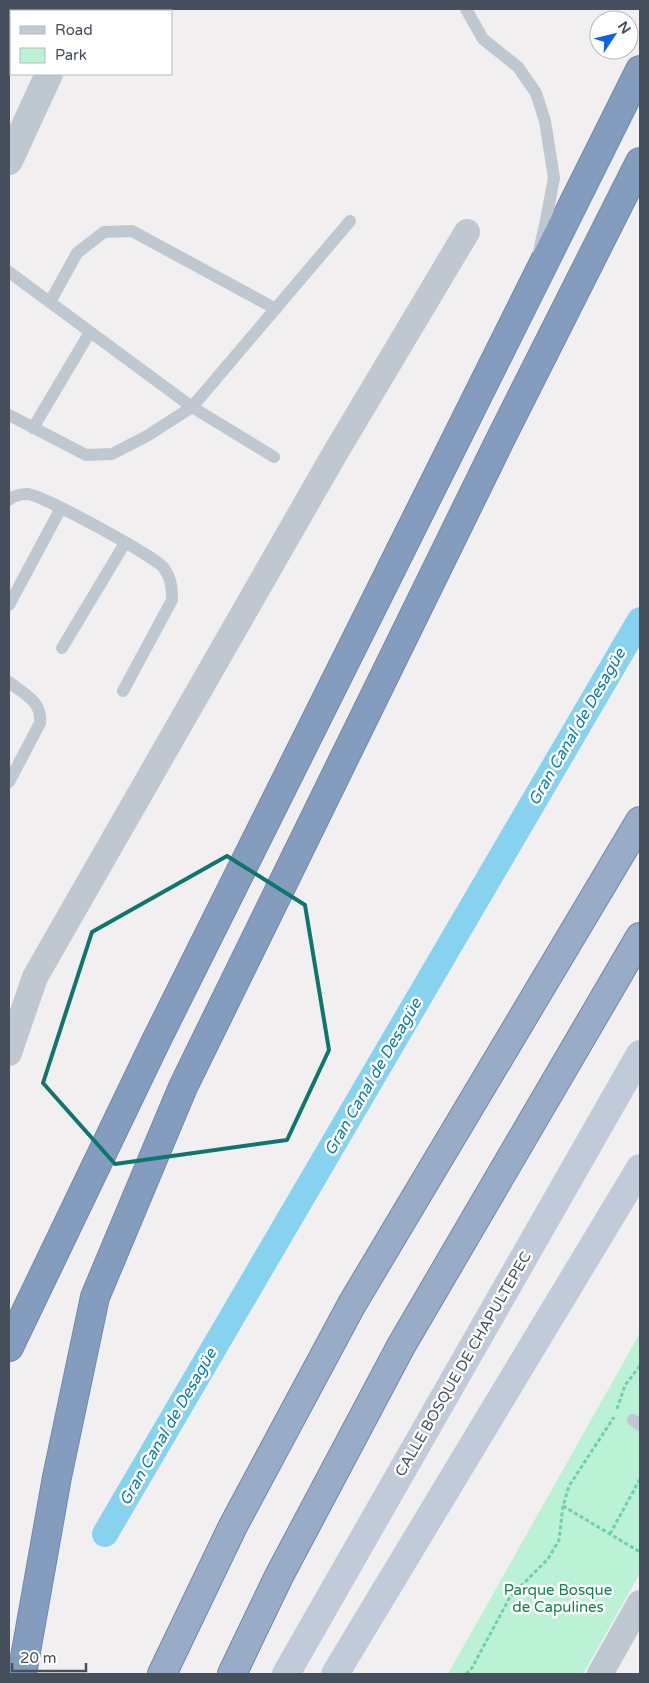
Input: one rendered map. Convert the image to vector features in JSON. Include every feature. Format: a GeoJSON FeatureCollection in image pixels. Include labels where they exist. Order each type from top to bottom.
{"type":"FeatureCollection","features":[{"type":"Feature","properties":{"kind":"highway"},"geometry":{"type":"LineString","coordinates":[[9,1348],[156,1041],[640,70]]}},
{"type":"Feature","properties":{"kind":"highway"},"geometry":{"type":"LineString","coordinates":[[22,1674],[57,1478],[95,1297],[183,1087],[487,467],[640,162]]}},
{"type":"Feature","properties":{"kind":"highway"},"geometry":{"type":"LineString","coordinates":[[162,1674],[233,1526],[352,1304],[640,822]]}},
{"type":"Feature","properties":{"kind":"highway"},"geometry":{"type":"LineString","coordinates":[[232,1674],[279,1576],[401,1346],[640,937]]}},
{"type":"Feature","properties":{"kind":"main road","name":"CALLE BOSQUE DE CHAPULTEPEC"},"geometry":{"type":"LineString","coordinates":[[286,1674],[640,1054]]}},
{"type":"Feature","properties":{"kind":"main road"},"geometry":{"type":"LineString","coordinates":[[336,1674],[640,1168]]}},
{"type":"Feature","properties":{"kind":"street"},"geometry":{"type":"LineString","coordinates":[[9,161],[49,75]]}},
{"type":"Feature","properties":{"kind":"street"},"geometry":{"type":"LineString","coordinates":[[9,1053],[35,977],[334,456],[467,232]]}},
{"type":"Feature","properties":{"kind":"street"},"geometry":{"type":"LineString","coordinates":[[600,1674],[640,1603]]}},
{"type":"Feature","properties":{"kind":"lane"},"geometry":{"type":"LineString","coordinates":[[466,9],[483,39],[518,67],[536,93],[545,121],[554,178],[545,225],[526,297]]}},
{"type":"Feature","properties":{"kind":"lane"},"geometry":{"type":"LineString","coordinates":[[9,415],[86,455],[112,454],[147,436],[192,407],[350,221]]}},
{"type":"Feature","properties":{"kind":"lane"},"geometry":{"type":"LineString","coordinates":[[50,302],[77,253],[104,232],[132,231],[276,309]]}},
{"type":"Feature","properties":{"kind":"lane"},"geometry":{"type":"LineString","coordinates":[[9,272],[192,407],[274,457]]}},
{"type":"Feature","properties":{"kind":"lane"},"geometry":{"type":"LineString","coordinates":[[33,428],[90,332]]}},
{"type":"Feature","properties":{"kind":"lane"},"geometry":{"type":"LineString","coordinates":[[9,498],[27,494],[61,508],[125,543],[162,566],[172,583],[172,600],[122,692]]}},
{"type":"Feature","properties":{"kind":"lane"},"geometry":{"type":"LineString","coordinates":[[9,605],[61,508]]}},
{"type":"Feature","properties":{"kind":"lane"},"geometry":{"type":"LineString","coordinates":[[62,648],[125,543]]}},
{"type":"Feature","properties":{"kind":"lane"},"geometry":{"type":"LineString","coordinates":[[9,683],[38,704],[41,714],[40,724],[9,782]]}},
{"type":"Feature","properties":{"kind":"path"},"geometry":{"type":"LineString","coordinates":[[466,1674],[472,1668],[510,1598],[548,1559],[559,1540],[563,1506],[569,1486],[614,1417],[625,1384],[640,1366]]}},
{"type":"Feature","properties":{"kind":"path"},"geometry":{"type":"LineString","coordinates":[[610,1534],[640,1479]]}},
{"type":"Feature","properties":{"kind":"path"},"geometry":{"type":"LineString","coordinates":[[635,1489],[640,1492]]}},
{"type":"Feature","properties":{"kind":"path"},"geometry":{"type":"LineString","coordinates":[[563,1506],[640,1552]]}},
{"type":"Feature","properties":{"kind":"highlighted area"},"geometry":{"type":"Polygon","coordinates":[[[227,856],[305,905],[329,1050],[287,1140],[115,1164],[43,1083],[92,932],[227,856]]]}},
{"type":"Feature","properties":{"kind":"green space","name":"Parque Bosque de Capulines"},"geometry":{"type":"Polygon","coordinates":[[[640,1333],[640,1573],[583,1674],[448,1674],[640,1333]]]}},
{"type":"Feature","properties":{"kind":"waterway","name":"Gran Canal de Desagüe"},"geometry":{"type":"LineString","coordinates":[[105,1534],[640,620]]}}]}
